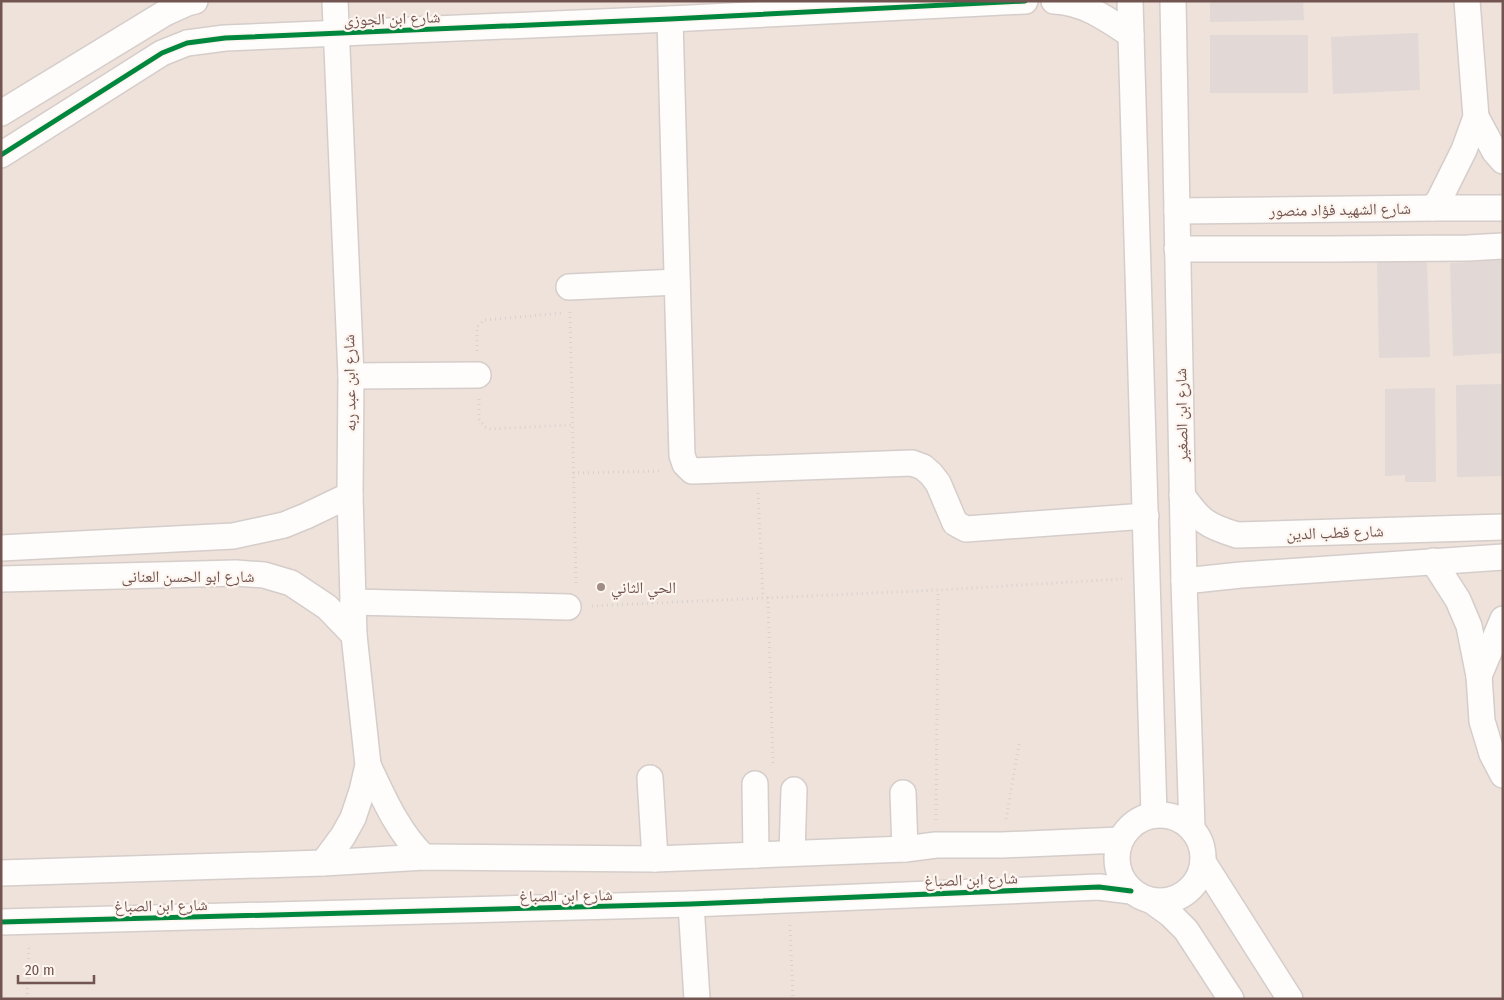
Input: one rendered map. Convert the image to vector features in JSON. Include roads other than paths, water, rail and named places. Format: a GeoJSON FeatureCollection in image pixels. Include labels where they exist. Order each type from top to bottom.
{"type":"FeatureCollection","features":[{"type":"Feature","properties":{"kind":"street"},"geometry":{"type":"LineString","coordinates":[[1,113],[165,13],[195,1]]}},
{"type":"Feature","properties":{"kind":"street","name":"شارع ابن عبد ربه"},"geometry":{"type":"LineString","coordinates":[[323,863],[343,836],[353,818],[368,765],[354,635],[350,495],[351,376],[335,1]]}},
{"type":"Feature","properties":{"kind":"street","name":"شارع ابن الجوزى"},"geometry":{"type":"LineString","coordinates":[[1,155],[162,54],[187,43],[225,38],[670,19],[1025,1]]}},
{"type":"Feature","properties":{"kind":"street"},"geometry":{"type":"LineString","coordinates":[[1054,1],[1089,9],[1131,35]]}},
{"type":"Feature","properties":{"kind":"street"},"geometry":{"type":"LineString","coordinates":[[1130,1],[1154,815]]}},
{"type":"Feature","properties":{"kind":"street","name":"شارع ابن الصغير"},"geometry":{"type":"LineString","coordinates":[[1173,1],[1182,495],[1192,828]]}},
{"type":"Feature","properties":{"kind":"street"},"geometry":{"type":"LineString","coordinates":[[1433,208],[1439,200],[1464,150],[1476,117],[1467,1]]}},
{"type":"Feature","properties":{"kind":"street"},"geometry":{"type":"LineString","coordinates":[[670,19],[682,455],[685,464],[692,471],[912,463],[922,467],[931,474],[938,483],[955,523],[966,529],[1146,516]]}},
{"type":"Feature","properties":{"kind":"street"},"geometry":{"type":"LineString","coordinates":[[1476,117],[1503,161]]}},
{"type":"Feature","properties":{"kind":"street"},"geometry":{"type":"LineString","coordinates":[[1468,208],[1468,248]]}},
{"type":"Feature","properties":{"kind":"street","name":"شارع الشهيد فؤاد منصور"},"geometry":{"type":"LineString","coordinates":[[1177,211],[1503,208]]}},
{"type":"Feature","properties":{"kind":"street"},"geometry":{"type":"LineString","coordinates":[[1177,249],[1468,248],[1503,246]]}},
{"type":"Feature","properties":{"kind":"street"},"geometry":{"type":"LineString","coordinates":[[569,287],[677,282]]}},
{"type":"Feature","properties":{"kind":"street"},"geometry":{"type":"LineString","coordinates":[[351,376],[478,375]]}},
{"type":"Feature","properties":{"kind":"street"},"geometry":{"type":"LineString","coordinates":[[1,548],[234,536],[284,525],[350,495]]}},
{"type":"Feature","properties":{"kind":"street","name":"شارع قطب الدين"},"geometry":{"type":"LineString","coordinates":[[1182,495],[1195,514],[1214,528],[1237,535],[1503,527]]}},
{"type":"Feature","properties":{"kind":"street"},"geometry":{"type":"LineString","coordinates":[[1184,581],[1241,575],[1503,557]]}},
{"type":"Feature","properties":{"kind":"street"},"geometry":{"type":"LineString","coordinates":[[1433,561],[1458,600],[1469,626],[1479,676],[1482,721],[1492,754],[1503,775]]}},
{"type":"Feature","properties":{"kind":"street","name":"شارع ابو الحسن العنانى"},"geometry":{"type":"LineString","coordinates":[[1,579],[236,573],[264,575],[291,584],[326,607],[354,635]]}},
{"type":"Feature","properties":{"kind":"street"},"geometry":{"type":"LineString","coordinates":[[354,602],[572,607]]}},
{"type":"Feature","properties":{"kind":"street"},"geometry":{"type":"LineString","coordinates":[[1479,676],[1503,619]]}},
{"type":"Feature","properties":{"kind":"street","name":"شارع ابن عبد ربه"},"geometry":{"type":"LineString","coordinates":[[368,765],[393,815],[424,857]]}},
{"type":"Feature","properties":{"kind":"street"},"geometry":{"type":"LineString","coordinates":[[650,778],[655,859]]}},
{"type":"Feature","properties":{"kind":"street"},"geometry":{"type":"LineString","coordinates":[[756,855],[764,779]]}},
{"type":"Feature","properties":{"kind":"street"},"geometry":{"type":"LineString","coordinates":[[792,853],[794,790]]}},
{"type":"Feature","properties":{"kind":"street"},"geometry":{"type":"LineString","coordinates":[[903,793],[905,849]]}},
{"type":"Feature","properties":{"kind":"street"},"geometry":{"type":"LineString","coordinates":[[1154,815],[1168,815],[1181,820],[1192,828],[1199,838],[1204,862],[1200,876],[1192,888],[1180,896],[1167,901],[1142,896],[1121,878],[1116,862],[1117,851],[1120,840],[1134,823],[1154,815]]}},
{"type":"Feature","properties":{"kind":"street","name":"شارع ابن الصباغ"},"geometry":{"type":"LineString","coordinates":[[1,873],[323,863],[424,857],[655,859],[905,849],[936,845],[1002,845],[1120,840]]}},
{"type":"Feature","properties":{"kind":"street"},"geometry":{"type":"LineString","coordinates":[[1204,862],[1290,999]]}},
{"type":"Feature","properties":{"kind":"street","name":"شارع ابن الصباغ"},"geometry":{"type":"LineString","coordinates":[[1,922],[691,904],[1099,887],[1142,896],[1170,914],[1186,930],[1231,999]]}},
{"type":"Feature","properties":{"kind":"street"},"geometry":{"type":"LineString","coordinates":[[691,904],[697,999]]}},
{"type":"Feature","properties":{"kind":"place","name":"الحي الثاني"},"geometry":{"type":"Point","coordinates":[601,587]}}]}
